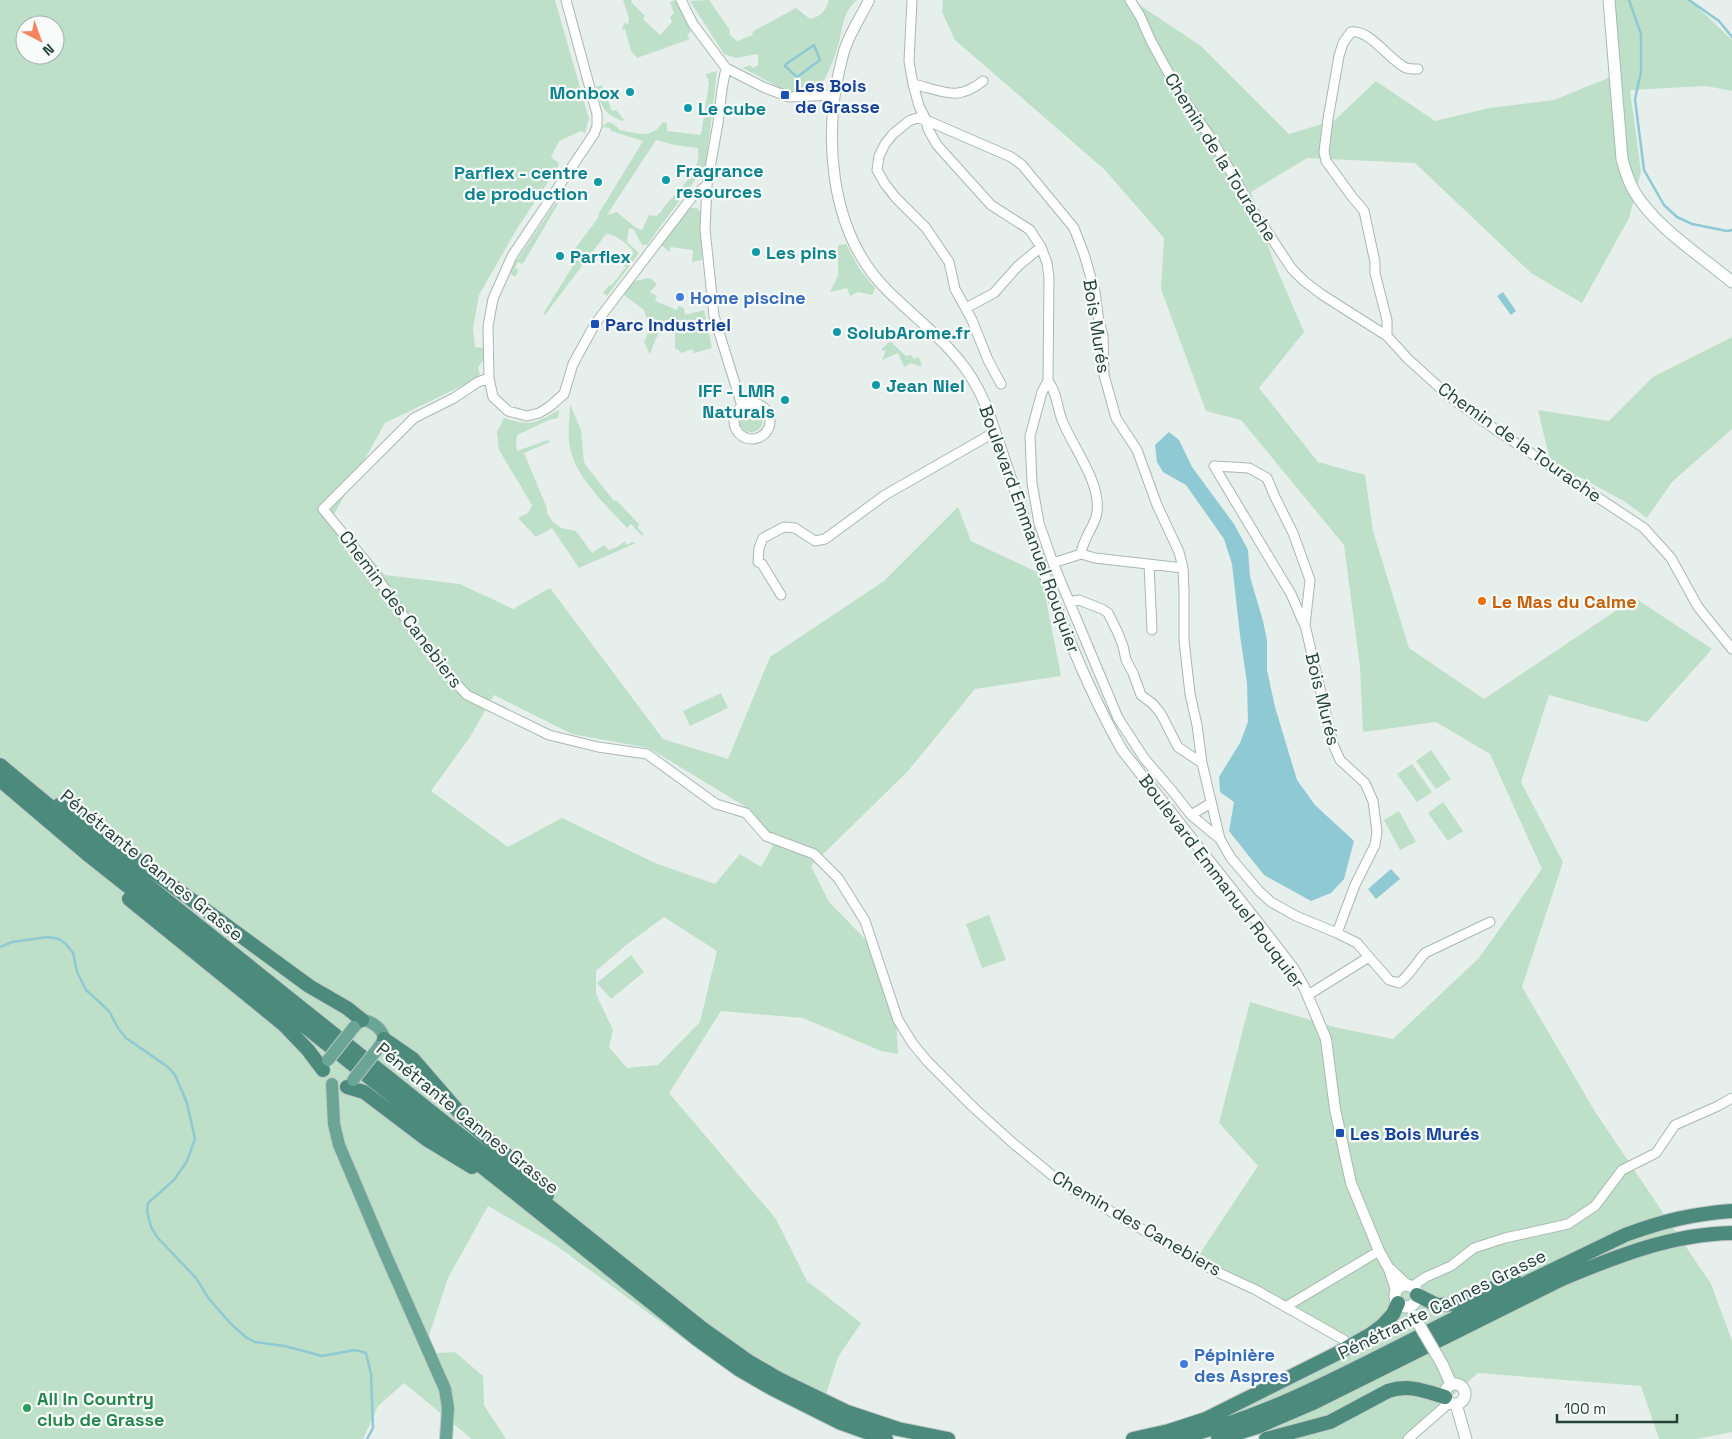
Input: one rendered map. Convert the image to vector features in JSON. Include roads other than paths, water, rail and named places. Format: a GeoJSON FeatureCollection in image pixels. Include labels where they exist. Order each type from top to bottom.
{"type":"FeatureCollection","features":[{"type":"Feature","properties":{"kind":"highway","name":"Pénétrante Cannes Grasse"},"geometry":{"type":"LineString","coordinates":[[0,765],[703,1329],[756,1366],[847,1412],[898,1429],[948,1439]]}},
{"type":"Feature","properties":{"kind":"highway","name":"Pénétrante Cannes Grasse"},"geometry":{"type":"LineString","coordinates":[[0,780],[87,854],[510,1188],[690,1333],[740,1370],[772,1389],[841,1423],[886,1439]]}},
{"type":"Feature","properties":{"kind":"highway"},"geometry":{"type":"LineString","coordinates":[[27,788],[58,804],[87,823],[309,986],[347,1008],[358,1023]]}},
{"type":"Feature","properties":{"kind":"highway"},"geometry":{"type":"LineString","coordinates":[[87,854],[120,892],[283,1024],[325,1065]]}},
{"type":"Feature","properties":{"kind":"highway"},"geometry":{"type":"LineString","coordinates":[[382,1043],[413,1059],[454,1107],[551,1198],[570,1223]]}},
{"type":"Feature","properties":{"kind":"highway"},"geometry":{"type":"LineString","coordinates":[[350,1083],[426,1139],[510,1188]]}},
{"type":"Feature","properties":{"kind":"highway","name":"Pénétrante Cannes Grasse"},"geometry":{"type":"LineString","coordinates":[[1171,1439],[1194,1434],[1253,1415],[1309,1390],[1625,1235],[1685,1216],[1732,1211]]}},
{"type":"Feature","properties":{"kind":"highway","name":"Pénétrante Cannes Grasse"},"geometry":{"type":"LineString","coordinates":[[1218,1439],[1257,1427],[1315,1402],[1562,1279],[1628,1252],[1696,1236],[1732,1232]]}},
{"type":"Feature","properties":{"kind":"highway"},"geometry":{"type":"LineString","coordinates":[[1133,1439],[1169,1431],[1206,1419],[1336,1354],[1372,1334],[1408,1298],[1437,1305],[1458,1304],[1602,1238],[1625,1235]]}},
{"type":"Feature","properties":{"kind":"highway"},"geometry":{"type":"LineString","coordinates":[[1266,1439],[1330,1422],[1396,1388],[1417,1388],[1450,1401]]}},
{"type":"Feature","properties":{"kind":"main road"},"geometry":{"type":"LineString","coordinates":[[1609,0],[1622,159],[1626,176],[1633,191],[1654,218],[1732,282]]}},
{"type":"Feature","properties":{"kind":"main road"},"geometry":{"type":"LineString","coordinates":[[370,1022],[382,1032],[382,1043],[350,1083],[338,1088],[327,1080],[325,1065],[358,1023],[370,1022]]}},
{"type":"Feature","properties":{"kind":"main road"},"geometry":{"type":"LineString","coordinates":[[332,1084],[334,1124],[339,1145],[445,1389],[448,1408],[446,1439]]}},
{"type":"Feature","properties":{"kind":"main road"},"geometry":{"type":"LineString","coordinates":[[1408,1298],[1451,1384]]}},
{"type":"Feature","properties":{"kind":"main road"},"geometry":{"type":"LineString","coordinates":[[1450,1401],[1462,1401],[1465,1391],[1458,1384],[1451,1384],[1446,1388],[1450,1401],[1466,1439]]}},
{"type":"Feature","properties":{"kind":"street"},"geometry":{"type":"LineString","coordinates":[[566,0],[597,114],[597,126],[594,134],[512,256],[493,299],[488,326],[489,378],[493,397],[508,411],[527,416],[539,413],[564,394],[573,364],[595,324],[692,197],[707,185]]}},
{"type":"Feature","properties":{"kind":"street"},"geometry":{"type":"LineString","coordinates":[[681,0],[693,24],[726,68],[763,87],[789,97],[834,95]]}},
{"type":"Feature","properties":{"kind":"street","name":"Boulevard Emmanuel Rouquier"},"geometry":{"type":"LineString","coordinates":[[869,0],[843,53],[834,95],[835,181],[840,210],[850,238],[864,263],[886,290],[953,352],[966,368],[987,408],[1058,612],[1107,724],[1122,750],[1293,968],[1308,995],[1326,1039],[1335,1109],[1351,1183],[1379,1251],[1408,1298]]}},
{"type":"Feature","properties":{"kind":"street","name":"Bois Murés"},"geometry":{"type":"LineString","coordinates":[[912,0],[910,61],[913,84],[928,129],[937,145],[991,205],[1030,230],[1041,247],[1047,263],[1049,277],[1048,381],[1042,392],[1030,436],[1032,483],[1039,523],[1053,563],[1118,718],[1144,758],[1191,815],[1220,839]]}},
{"type":"Feature","properties":{"kind":"street","name":"Chemin de la Tourache"},"geometry":{"type":"LineString","coordinates":[[1130,0],[1179,92],[1213,141],[1254,212],[1292,269],[1321,294],[1387,336],[1450,397],[1499,432],[1644,528],[1671,558],[1698,607],[1732,649]]}},
{"type":"Feature","properties":{"kind":"street"},"geometry":{"type":"LineString","coordinates":[[1387,336],[1387,320],[1375,273],[1375,262],[1364,211],[1326,161],[1324,152],[1339,56],[1343,43],[1351,32],[1357,31],[1368,37],[1406,68],[1418,69]]}},
{"type":"Feature","properties":{"kind":"street"},"geometry":{"type":"LineString","coordinates":[[726,68],[707,185],[705,229],[714,316],[742,406]]}},
{"type":"Feature","properties":{"kind":"street"},"geometry":{"type":"LineString","coordinates":[[913,84],[961,94],[972,90],[983,81]]}},
{"type":"Feature","properties":{"kind":"street"},"geometry":{"type":"LineString","coordinates":[[926,120],[917,118],[909,121],[893,134],[884,144],[878,156],[877,170],[896,198],[926,228],[949,262],[955,289],[966,308],[988,360],[1001,384]]}},
{"type":"Feature","properties":{"kind":"street","name":"Bois Murés"},"geometry":{"type":"LineString","coordinates":[[926,120],[1011,157],[1022,165],[1074,228],[1095,292],[1103,336],[1104,375],[1116,418],[1137,450],[1157,506],[1179,552],[1183,568],[1184,640],[1202,763],[1220,839],[1231,858],[1271,902],[1296,916],[1338,932],[1357,943],[1389,980],[1399,983],[1407,977],[1417,961],[1425,953],[1490,922]]}},
{"type":"Feature","properties":{"kind":"street"},"geometry":{"type":"LineString","coordinates":[[966,308],[994,292],[1018,266],[1041,247]]}},
{"type":"Feature","properties":{"kind":"street","name":"Chemin des Canebiers"},"geometry":{"type":"LineString","coordinates":[[489,378],[478,382],[454,398],[414,418],[323,509],[367,563],[438,664],[467,695],[549,735],[598,747],[647,754],[716,804],[746,813],[766,836],[814,854],[838,878],[864,921],[898,1020],[912,1044],[973,1107],[1014,1144],[1053,1176],[1075,1191],[1217,1272],[1287,1306],[1344,1340]]}},
{"type":"Feature","properties":{"kind":"street","name":"Bois Murés"},"geometry":{"type":"LineString","coordinates":[[1048,381],[1053,386],[1062,421],[1092,481],[1098,499],[1097,515],[1082,544],[1081,554]]}},
{"type":"Feature","properties":{"kind":"street"},"geometry":{"type":"LineString","coordinates":[[749,403],[757,404],[769,414],[768,430],[762,436],[754,439],[746,438],[739,434],[735,427],[734,419],[736,412],[742,406],[749,403]]}},
{"type":"Feature","properties":{"kind":"street"},"geometry":{"type":"LineString","coordinates":[[780,595],[762,564],[758,562],[759,548],[763,538],[784,526],[795,528],[815,541],[825,539],[885,496],[995,432]]}},
{"type":"Feature","properties":{"kind":"street","name":"Bois Murés"},"geometry":{"type":"LineString","coordinates":[[1304,625],[1310,580],[1293,533],[1274,497],[1267,478],[1249,468],[1214,466],[1290,594],[1304,625],[1333,744],[1340,760],[1364,783],[1373,801],[1377,832],[1375,845],[1355,885],[1338,932]]}},
{"type":"Feature","properties":{"kind":"street"},"geometry":{"type":"LineString","coordinates":[[1053,563],[1081,554],[1095,558],[1183,568]]}},
{"type":"Feature","properties":{"kind":"street"},"geometry":{"type":"LineString","coordinates":[[1149,564],[1152,630]]}},
{"type":"Feature","properties":{"kind":"street"},"geometry":{"type":"LineString","coordinates":[[1069,602],[1079,600],[1108,613],[1118,633],[1126,660],[1141,695],[1153,704],[1161,714],[1178,747],[1202,763]]}},
{"type":"Feature","properties":{"kind":"street"},"geometry":{"type":"LineString","coordinates":[[1191,815],[1211,803]]}},
{"type":"Feature","properties":{"kind":"street"},"geometry":{"type":"LineString","coordinates":[[1308,995],[1369,957]]}},
{"type":"Feature","properties":{"kind":"street"},"geometry":{"type":"LineString","coordinates":[[1408,1298],[1417,1284],[1426,1277],[1451,1266],[1474,1248],[1505,1238],[1568,1224],[1595,1206],[1622,1170],[1656,1153],[1675,1125],[1732,1098]]}},
{"type":"Feature","properties":{"kind":"street"},"geometry":{"type":"LineString","coordinates":[[1287,1306],[1379,1251]]}},
{"type":"Feature","properties":{"kind":"street"},"geometry":{"type":"LineString","coordinates":[[1408,1439],[1450,1401]]}},
{"type":"Feature","properties":{"kind":"water"},"geometry":{"type":"Polygon","coordinates":[[[1503,292],[1516,311],[1511,315],[1497,296],[1503,292]]]}},
{"type":"Feature","properties":{"kind":"water"},"geometry":{"type":"Polygon","coordinates":[[[1169,432],[1179,440],[1192,467],[1234,524],[1248,550],[1250,577],[1267,640],[1267,670],[1275,707],[1297,780],[1315,805],[1354,841],[1344,879],[1331,893],[1311,901],[1264,875],[1229,831],[1234,802],[1220,792],[1219,777],[1240,743],[1248,722],[1247,683],[1232,564],[1224,539],[1186,485],[1163,472],[1157,462],[1155,445],[1169,432]]]}},
{"type":"Feature","properties":{"kind":"water"},"geometry":{"type":"Polygon","coordinates":[[[1391,869],[1400,879],[1376,899],[1368,889],[1391,869]]]}},
{"type":"Feature","properties":{"kind":"waterway"},"geometry":{"type":"LineString","coordinates":[[1629,0],[1641,34],[1641,72],[1635,99],[1644,170],[1664,205],[1677,217],[1692,224],[1727,231],[1732,230]]}},
{"type":"Feature","properties":{"kind":"waterway"},"geometry":{"type":"LineString","coordinates":[[1689,0],[1719,21],[1732,37]]}},
{"type":"Feature","properties":{"kind":"waterway"},"geometry":{"type":"LineString","coordinates":[[814,45],[820,60],[797,77],[785,66],[786,64],[814,45]]}},
{"type":"Feature","properties":{"kind":"waterway"},"geometry":{"type":"LineString","coordinates":[[0,947],[12,942],[48,937],[59,939],[66,944],[73,953],[77,972],[86,990],[109,1011],[126,1038],[168,1067],[175,1075],[187,1103],[195,1139],[187,1161],[174,1180],[148,1203],[147,1211],[151,1227],[157,1237],[196,1278],[209,1299],[232,1325],[247,1338],[255,1342],[285,1346],[322,1356],[355,1350],[366,1353],[371,1374],[373,1428],[367,1439]]}},
{"type":"Feature","properties":{"kind":"place","name":"Monbox"},"geometry":{"type":"Point","coordinates":[630,92]}},
{"type":"Feature","properties":{"kind":"place","name":"Les Bois de Grasse"},"geometry":{"type":"Point","coordinates":[785,95]}},
{"type":"Feature","properties":{"kind":"place","name":"Le cube"},"geometry":{"type":"Point","coordinates":[688,108]}},
{"type":"Feature","properties":{"kind":"place","name":"Fragrance resources"},"geometry":{"type":"Point","coordinates":[666,180]}},
{"type":"Feature","properties":{"kind":"place","name":"Parflex - centre de production"},"geometry":{"type":"Point","coordinates":[598,182]}},
{"type":"Feature","properties":{"kind":"place","name":"Les pins"},"geometry":{"type":"Point","coordinates":[756,252]}},
{"type":"Feature","properties":{"kind":"place","name":"Parflex"},"geometry":{"type":"Point","coordinates":[560,256]}},
{"type":"Feature","properties":{"kind":"place","name":"Home piscine"},"geometry":{"type":"Point","coordinates":[680,297]}},
{"type":"Feature","properties":{"kind":"place","name":"Parc Industriel"},"geometry":{"type":"Point","coordinates":[595,324]}},
{"type":"Feature","properties":{"kind":"place","name":"SolubArome.fr"},"geometry":{"type":"Point","coordinates":[837,332]}},
{"type":"Feature","properties":{"kind":"place","name":"Jean Niel"},"geometry":{"type":"Point","coordinates":[876,385]}},
{"type":"Feature","properties":{"kind":"place","name":"IFF - LMR Naturals"},"geometry":{"type":"Point","coordinates":[785,400]}},
{"type":"Feature","properties":{"kind":"place","name":"Le Mas du Calme"},"geometry":{"type":"Point","coordinates":[1482,601]}},
{"type":"Feature","properties":{"kind":"place","name":"Les Bois Murés"},"geometry":{"type":"Point","coordinates":[1340,1133]}},
{"type":"Feature","properties":{"kind":"place","name":"Pépinière des Aspres"},"geometry":{"type":"Point","coordinates":[1184,1364]}},
{"type":"Feature","properties":{"kind":"place","name":"All In Country club de Grasse"},"geometry":{"type":"Point","coordinates":[27,1408]}}]}
